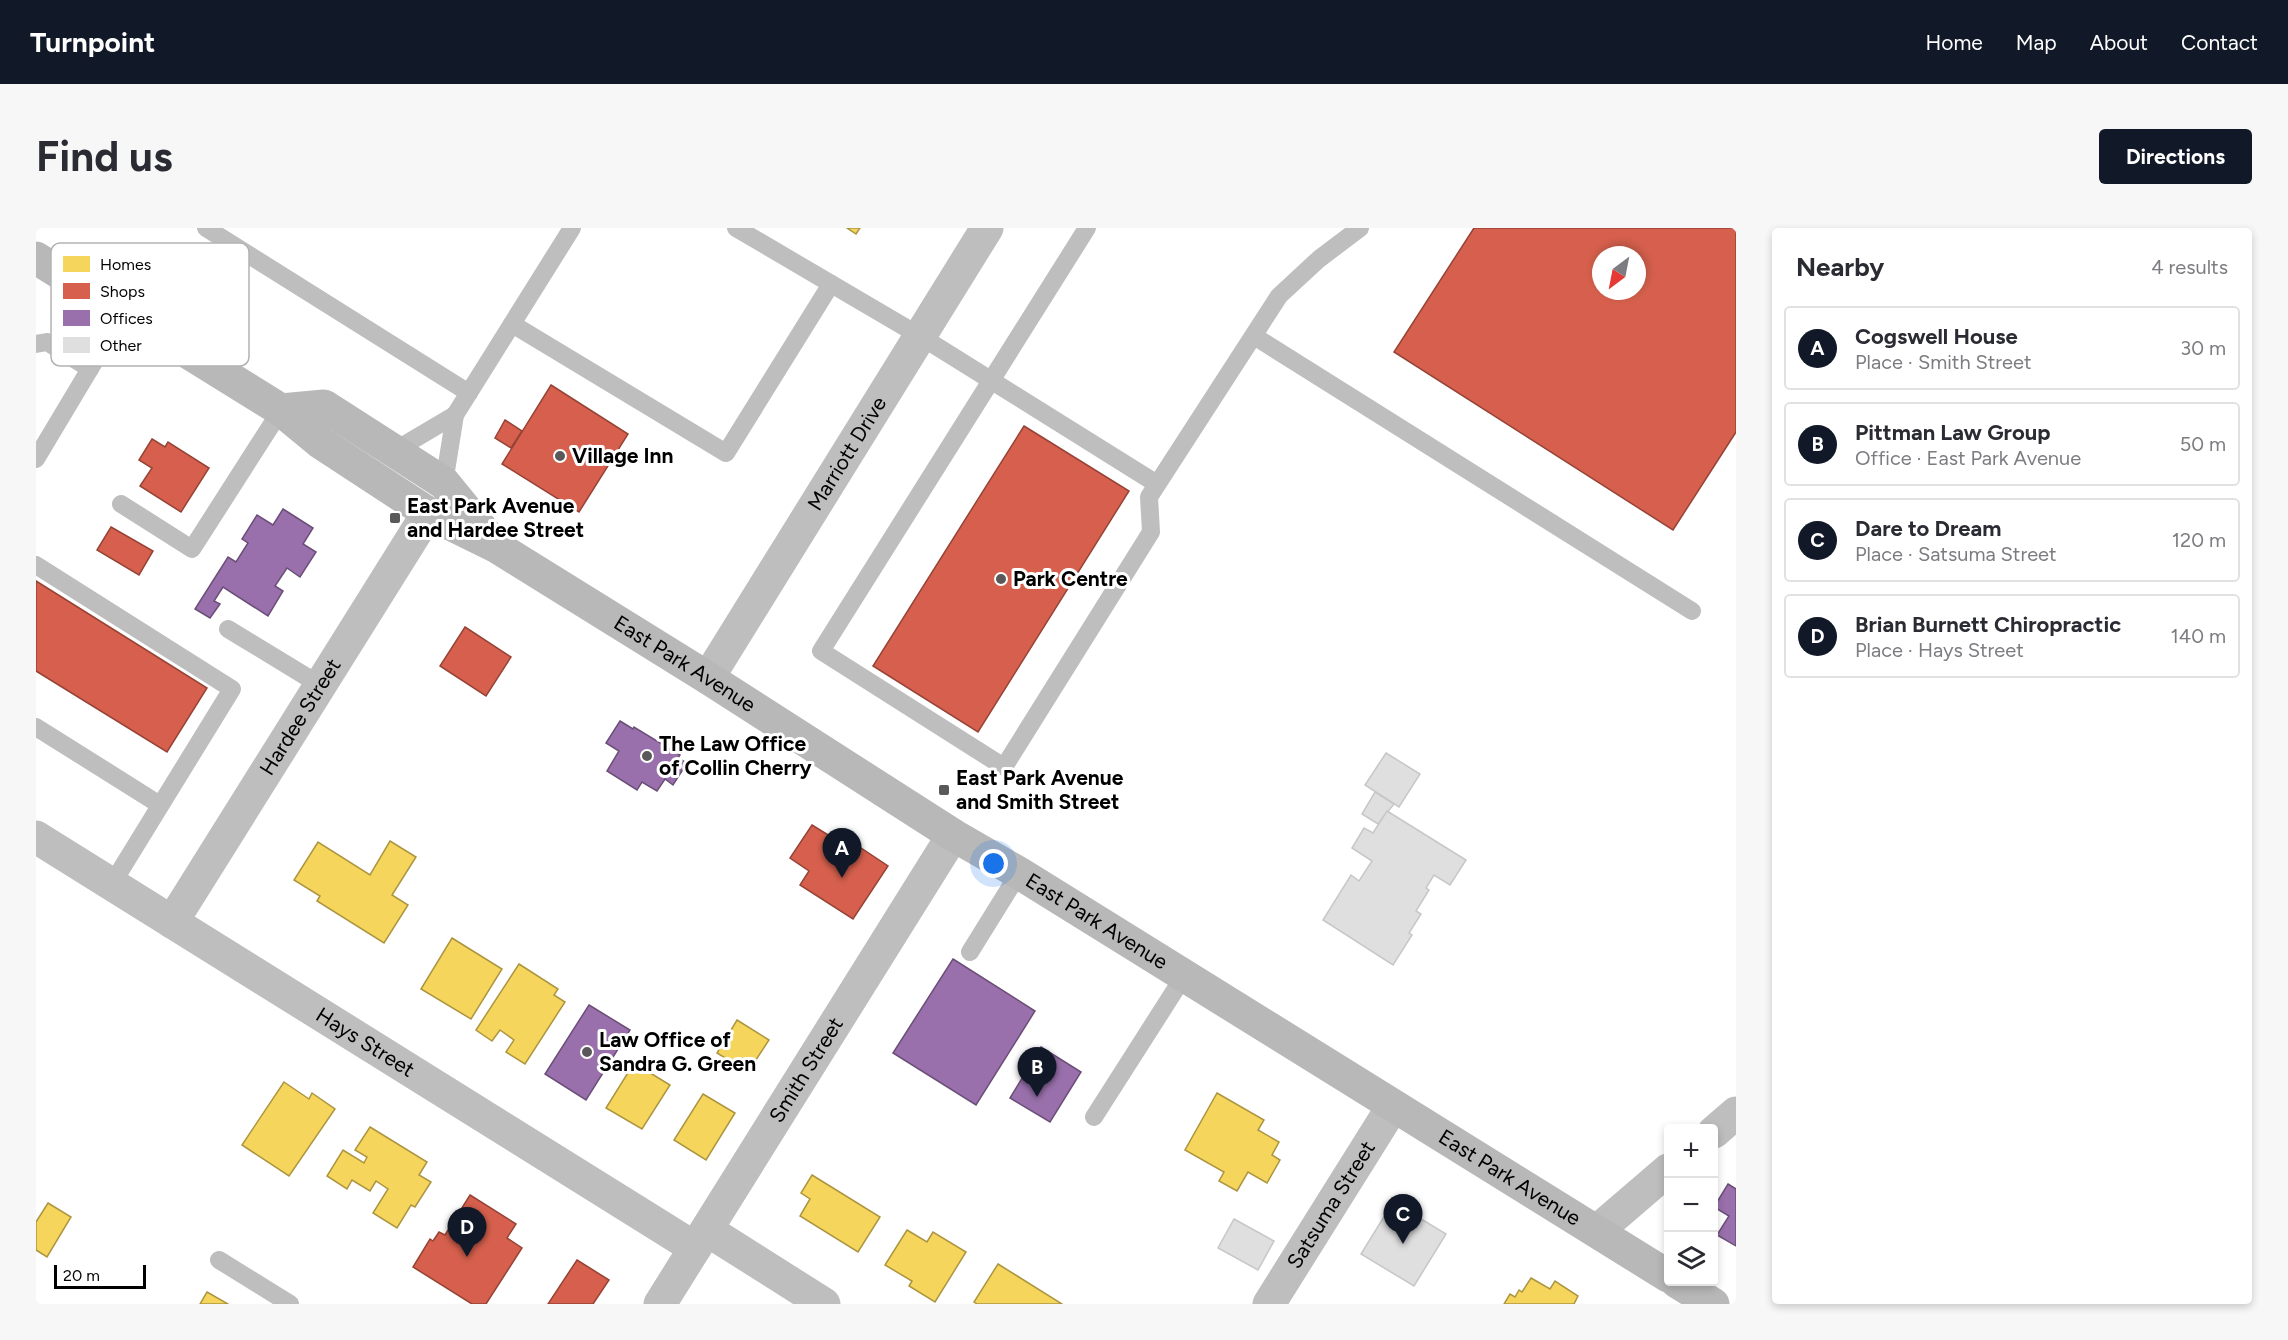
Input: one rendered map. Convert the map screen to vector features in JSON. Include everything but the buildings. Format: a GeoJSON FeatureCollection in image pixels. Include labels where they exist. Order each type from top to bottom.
{"type":"FeatureCollection","features":[{"type":"Feature","properties":{"kind":"street","name":"Marriott Drive"},"geometry":{"type":"LineString","coordinates":[[708,678],[987,228]]}},
{"type":"Feature","properties":{"kind":"street","name":"East Park Avenue"},"geometry":{"type":"LineString","coordinates":[[36,258],[51,267]]}},
{"type":"Feature","properties":{"kind":"street","name":"East Park Avenue"},"geometry":{"type":"LineString","coordinates":[[211,366],[281,410],[321,443],[428,513],[496,547],[708,678],[953,835],[1019,873],[1664,1273]]}},
{"type":"Feature","properties":{"kind":"street","name":"East Park Avenue"},"geometry":{"type":"LineString","coordinates":[[281,410],[324,406],[444,483],[496,547]]}},
{"type":"Feature","properties":{"kind":"street","name":"Hardee Street"},"geometry":{"type":"LineString","coordinates":[[172,922],[428,513]]}},
{"type":"Feature","properties":{"kind":"street","name":"Smith Street"},"geometry":{"type":"LineString","coordinates":[[660,1304],[953,835]]}},
{"type":"Feature","properties":{"kind":"street","name":"Hays Street"},"geometry":{"type":"LineString","coordinates":[[36,837],[172,922],[701,1239],[824,1304]]}},
{"type":"Feature","properties":{"kind":"street","name":"Satsuma Street"},"geometry":{"type":"LineString","coordinates":[[1269,1304],[1393,1106]]}},
{"type":"Feature","properties":{"kind":"street"},"geometry":{"type":"LineString","coordinates":[[1597,1231],[1664,1173]]}},
{"type":"Feature","properties":{"kind":"street"},"geometry":{"type":"LineString","coordinates":[[1685,1286],[1713,1304]]}},
{"type":"Feature","properties":{"kind":"lane"},"geometry":{"type":"LineString","coordinates":[[206,228],[230,243]]}},
{"type":"Feature","properties":{"kind":"lane"},"geometry":{"type":"LineString","coordinates":[[444,483],[455,415],[572,228]]}},
{"type":"Feature","properties":{"kind":"lane"},"geometry":{"type":"LineString","coordinates":[[736,228],[920,336],[1157,484]]}},
{"type":"Feature","properties":{"kind":"lane"},"geometry":{"type":"LineString","coordinates":[[1087,228],[821,651],[1004,767],[1151,532],[1149,496],[1280,296],[1319,259],[1360,228]]}},
{"type":"Feature","properties":{"kind":"lane"},"geometry":{"type":"LineString","coordinates":[[249,255],[469,393]]}},
{"type":"Feature","properties":{"kind":"lane"},"geometry":{"type":"LineString","coordinates":[[512,324],[726,453],[831,284]]}},
{"type":"Feature","properties":{"kind":"lane"},"geometry":{"type":"LineString","coordinates":[[1254,336],[1692,610]]}},
{"type":"Feature","properties":{"kind":"lane"},"geometry":{"type":"LineString","coordinates":[[36,344],[47,342],[51,345]]}},
{"type":"Feature","properties":{"kind":"lane"},"geometry":{"type":"LineString","coordinates":[[85,366],[90,369]]}},
{"type":"Feature","properties":{"kind":"lane"},"geometry":{"type":"LineString","coordinates":[[36,459],[92,366]]}},
{"type":"Feature","properties":{"kind":"lane"},"geometry":{"type":"LineString","coordinates":[[121,504],[192,549],[281,410]]}},
{"type":"Feature","properties":{"kind":"lane"},"geometry":{"type":"LineString","coordinates":[[394,451],[455,415]]}},
{"type":"Feature","properties":{"kind":"lane"},"geometry":{"type":"LineString","coordinates":[[36,565],[232,689],[112,884]]}},
{"type":"Feature","properties":{"kind":"lane"},"geometry":{"type":"LineString","coordinates":[[228,629],[320,685]]}},
{"type":"Feature","properties":{"kind":"lane"},"geometry":{"type":"LineString","coordinates":[[36,728],[160,805]]}},
{"type":"Feature","properties":{"kind":"lane"},"geometry":{"type":"LineString","coordinates":[[970,952],[1019,873]]}},
{"type":"Feature","properties":{"kind":"lane"},"geometry":{"type":"LineString","coordinates":[[1094,1117],[1184,976]]}},
{"type":"Feature","properties":{"kind":"lane"},"geometry":{"type":"LineString","coordinates":[[219,1260],[290,1304]]}},
{"type":"Feature","properties":{"kind":"place","name":"Village Inn"},"geometry":{"type":"Point","coordinates":[560,456]}},
{"type":"Feature","properties":{"kind":"place","name":"East Park Avenue and Hardee Street"},"geometry":{"type":"Point","coordinates":[395,518]}},
{"type":"Feature","properties":{"kind":"place","name":"Park Centre"},"geometry":{"type":"Point","coordinates":[1001,579]}},
{"type":"Feature","properties":{"kind":"place","name":"The Law Office of Collin Cherry"},"geometry":{"type":"Point","coordinates":[647,756]}},
{"type":"Feature","properties":{"kind":"place","name":"East Park Avenue and Smith Street"},"geometry":{"type":"Point","coordinates":[944,790]}},
{"type":"Feature","properties":{"kind":"place","name":"Cogswell House"},"geometry":{"type":"Point","coordinates":[842,878]}},
{"type":"Feature","properties":{"kind":"place","name":"Law Office of Sandra G. Green"},"geometry":{"type":"Point","coordinates":[587,1052]}},
{"type":"Feature","properties":{"kind":"place","name":"Pittman Law Group"},"geometry":{"type":"Point","coordinates":[1037,1097]}},
{"type":"Feature","properties":{"kind":"place","name":"Dare to Dream"},"geometry":{"type":"Point","coordinates":[1403,1244]}},
{"type":"Feature","properties":{"kind":"place","name":"Brian Burnett Chiropractic"},"geometry":{"type":"Point","coordinates":[467,1257]}}]}
